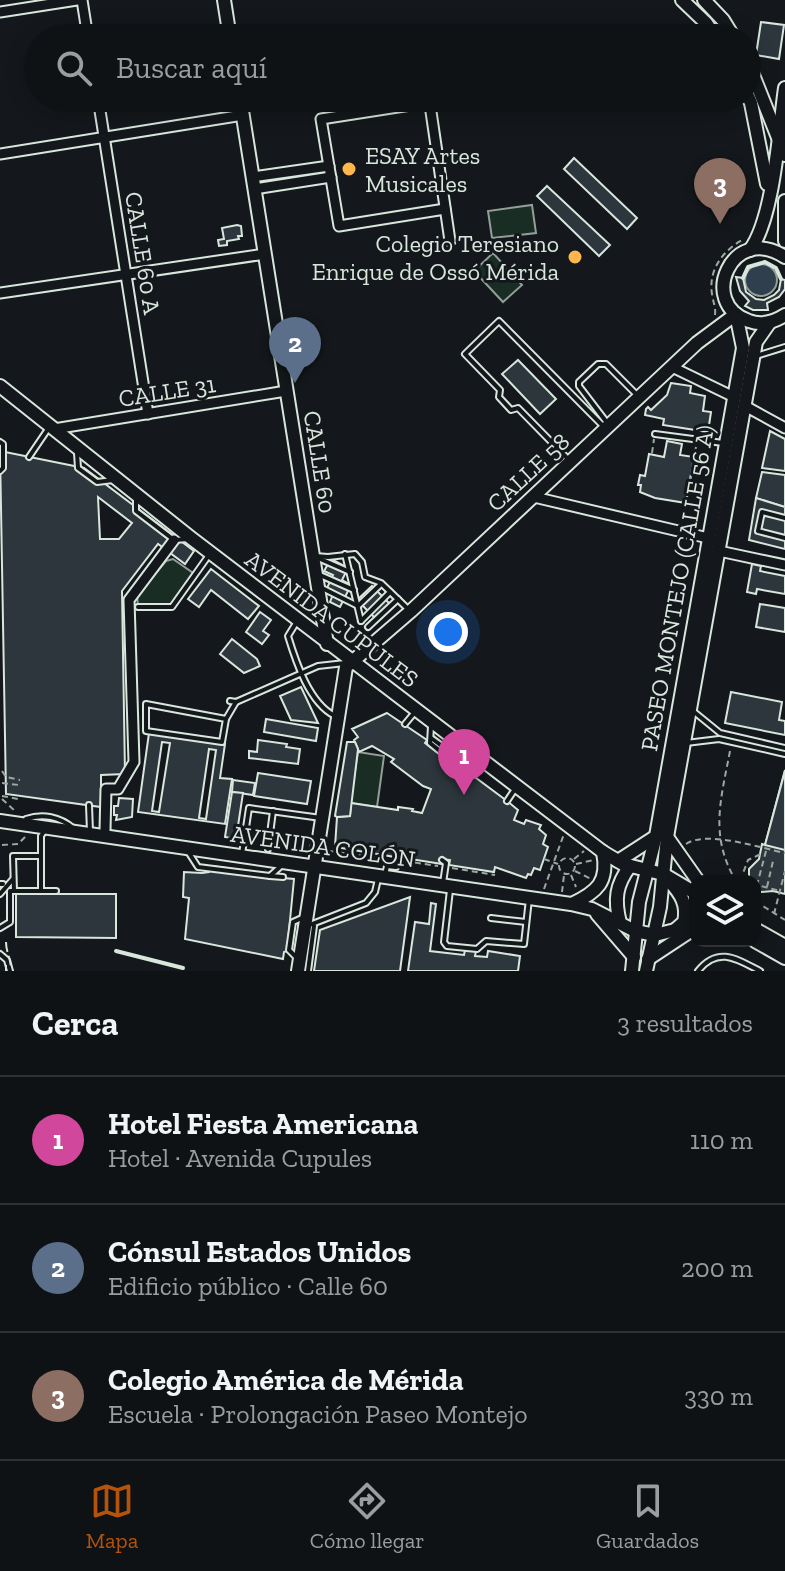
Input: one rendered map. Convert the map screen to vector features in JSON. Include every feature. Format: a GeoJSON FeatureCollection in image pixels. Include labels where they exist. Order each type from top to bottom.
{"type":"FeatureCollection","features":[{"type":"Feature","properties":{"kind":"main road"},"geometry":{"type":"LineString","coordinates":[[224,0],[228,24]]}},
{"type":"Feature","properties":{"kind":"main road"},"geometry":{"type":"LineString","coordinates":[[682,0],[707,24]]}},
{"type":"Feature","properties":{"kind":"main road"},"geometry":{"type":"LineString","coordinates":[[704,0],[725,24]]}},
{"type":"Feature","properties":{"kind":"main road"},"geometry":{"type":"LineString","coordinates":[[761,86],[774,96],[785,89]]}},
{"type":"Feature","properties":{"kind":"main road"},"geometry":{"type":"LineString","coordinates":[[750,250],[760,232],[769,194],[785,89]]}},
{"type":"Feature","properties":{"kind":"main road"},"geometry":{"type":"LineString","coordinates":[[761,94],[785,155]]}},
{"type":"Feature","properties":{"kind":"main road","name":"CALLE 60"},"geometry":{"type":"LineString","coordinates":[[242,112],[327,644]]}},
{"type":"Feature","properties":{"kind":"main road"},"geometry":{"type":"LineString","coordinates":[[753,112],[769,194]]}},
{"type":"Feature","properties":{"kind":"main road"},"geometry":{"type":"LineString","coordinates":[[750,250],[783,249],[785,205]]}},
{"type":"Feature","properties":{"kind":"main road","name":"PASEO MONTEJO (CALLE 56 A)"},"geometry":{"type":"LineString","coordinates":[[647,965],[660,907],[662,836],[708,538],[743,348],[736,314],[725,298],[724,280],[735,258],[750,250]]}},
{"type":"Feature","properties":{"kind":"main road"},"geometry":{"type":"LineString","coordinates":[[736,314],[753,323],[770,322],[785,315]]}},
{"type":"Feature","properties":{"kind":"main road","name":"CALLE 58"},"geometry":{"type":"LineString","coordinates":[[351,662],[411,611],[697,343],[736,314]]}},
{"type":"Feature","properties":{"kind":"main road","name":"PASEO MONTEJO (CALLE 56 A)"},"geometry":{"type":"LineString","coordinates":[[632,971],[639,902],[662,836],[684,744],[756,342],[770,322]]}},
{"type":"Feature","properties":{"kind":"main road","name":"AVENIDA CUPULES"},"geometry":{"type":"LineString","coordinates":[[0,386],[327,644],[517,787],[600,856],[663,874],[689,889]]}},
{"type":"Feature","properties":{"kind":"main road"},"geometry":{"type":"LineString","coordinates":[[302,968],[344,674],[351,662]]}},
{"type":"Feature","properties":{"kind":"main road","name":"AVENIDA COLÓN"},"geometry":{"type":"LineString","coordinates":[[0,821],[19,820],[48,828],[194,847],[446,887],[529,898],[575,899],[635,931],[655,935]]}},
{"type":"Feature","properties":{"kind":"main road"},"geometry":{"type":"LineString","coordinates":[[620,923],[615,896],[624,863],[645,846],[662,836],[693,875]]}},
{"type":"Feature","properties":{"kind":"main road"},"geometry":{"type":"LineString","coordinates":[[575,899],[593,894],[597,889],[605,871],[600,856]]}},
{"type":"Feature","properties":{"kind":"main road"},"geometry":{"type":"LineString","coordinates":[[663,874],[686,907],[684,922],[672,931]]}},
{"type":"Feature","properties":{"kind":"main road"},"geometry":{"type":"LineString","coordinates":[[592,909],[634,957]]}},
{"type":"Feature","properties":{"kind":"main road"},"geometry":{"type":"LineString","coordinates":[[655,935],[689,928]]}},
{"type":"Feature","properties":{"kind":"main road"},"geometry":{"type":"LineString","coordinates":[[647,965],[689,932]]}},
{"type":"Feature","properties":{"kind":"main road"},"geometry":{"type":"LineString","coordinates":[[761,932],[785,946]]}},
{"type":"Feature","properties":{"kind":"main road"},"geometry":{"type":"LineString","coordinates":[[761,944],[785,958]]}},
{"type":"Feature","properties":{"kind":"street"},"geometry":{"type":"LineString","coordinates":[[0,12],[80,0],[85,24]]}},
{"type":"Feature","properties":{"kind":"street","name":"CALLE 60 A"},"geometry":{"type":"LineString","coordinates":[[100,112],[148,414]]}},
{"type":"Feature","properties":{"kind":"street"},"geometry":{"type":"LineString","coordinates":[[361,112],[321,119],[339,226],[445,209]]}},
{"type":"Feature","properties":{"kind":"street"},"geometry":{"type":"LineString","coordinates":[[431,112],[450,241]]}},
{"type":"Feature","properties":{"kind":"street"},"geometry":{"type":"LineString","coordinates":[[0,154],[243,115]]}},
{"type":"Feature","properties":{"kind":"street"},"geometry":{"type":"LineString","coordinates":[[253,183],[329,166]]}},
{"type":"Feature","properties":{"kind":"street"},"geometry":{"type":"LineString","coordinates":[[253,183],[331,177]]}},
{"type":"Feature","properties":{"kind":"street"},"geometry":{"type":"LineString","coordinates":[[0,293],[265,254]]}},
{"type":"Feature","properties":{"kind":"street"},"geometry":{"type":"LineString","coordinates":[[672,367],[734,397]]}},
{"type":"Feature","properties":{"kind":"street","name":"CALLE 31"},"geometry":{"type":"LineString","coordinates":[[52,427],[286,391]]}},
{"type":"Feature","properties":{"kind":"street"},"geometry":{"type":"LineString","coordinates":[[745,406],[785,428]]}},
{"type":"Feature","properties":{"kind":"street"},"geometry":{"type":"LineString","coordinates":[[534,497],[708,538]]}},
{"type":"Feature","properties":{"kind":"street"},"geometry":{"type":"LineString","coordinates":[[105,830],[106,789],[118,789],[134,762],[129,600],[174,540]]}},
{"type":"Feature","properties":{"kind":"street"},"geometry":{"type":"LineString","coordinates":[[719,551],[785,565]]}},
{"type":"Feature","properties":{"kind":"lane"},"geometry":{"type":"LineString","coordinates":[[571,462],[518,408],[511,410],[499,397],[500,390],[465,354],[499,321],[607,428]]}},
{"type":"Feature","properties":{"kind":"lane"},"geometry":{"type":"LineString","coordinates":[[753,357],[785,347]]}},
{"type":"Feature","properties":{"kind":"lane"},"geometry":{"type":"LineString","coordinates":[[607,428],[580,389],[579,382],[598,364],[606,364],[639,398]]}},
{"type":"Feature","properties":{"kind":"lane"},"geometry":{"type":"LineString","coordinates":[[29,457],[52,427]]}},
{"type":"Feature","properties":{"kind":"lane"},"geometry":{"type":"LineString","coordinates":[[655,434],[725,444]]}},
{"type":"Feature","properties":{"kind":"lane"},"geometry":{"type":"LineString","coordinates":[[0,442],[3,444],[3,468],[0,471]]}},
{"type":"Feature","properties":{"kind":"lane"},"geometry":{"type":"LineString","coordinates":[[136,495],[136,511],[174,540],[191,538]]}},
{"type":"Feature","properties":{"kind":"lane"},"geometry":{"type":"LineString","coordinates":[[785,518],[762,512],[758,531],[785,538]]}},
{"type":"Feature","properties":{"kind":"lane"},"geometry":{"type":"LineString","coordinates":[[138,607],[172,607],[211,553]]}},
{"type":"Feature","properties":{"kind":"lane"},"geometry":{"type":"LineString","coordinates":[[345,554],[361,621],[390,592]]}},
{"type":"Feature","properties":{"kind":"lane"},"geometry":{"type":"LineString","coordinates":[[312,555],[355,554],[359,557],[365,577],[381,583],[411,611]]}},
{"type":"Feature","properties":{"kind":"lane"},"geometry":{"type":"LineString","coordinates":[[312,555],[350,572]]}},
{"type":"Feature","properties":{"kind":"lane"},"geometry":{"type":"LineString","coordinates":[[315,572],[354,590]]}},
{"type":"Feature","properties":{"kind":"lane"},"geometry":{"type":"LineString","coordinates":[[358,606],[381,583]]}},
{"type":"Feature","properties":{"kind":"lane"},"geometry":{"type":"LineString","coordinates":[[317,586],[358,606]]}},
{"type":"Feature","properties":{"kind":"lane"},"geometry":{"type":"LineString","coordinates":[[368,627],[398,599]]}},
{"type":"Feature","properties":{"kind":"lane"},"geometry":{"type":"LineString","coordinates":[[298,621],[288,636],[300,675],[327,712],[338,718]]}},
{"type":"Feature","properties":{"kind":"lane"},"geometry":{"type":"LineString","coordinates":[[226,719],[146,704],[146,731],[222,742],[233,702],[318,666],[351,662]]}},
{"type":"Feature","properties":{"kind":"lane"},"geometry":{"type":"LineString","coordinates":[[690,709],[720,733],[785,751]]}},
{"type":"Feature","properties":{"kind":"lane"},"geometry":{"type":"LineString","coordinates":[[405,724],[416,710]]}},
{"type":"Feature","properties":{"kind":"lane"},"geometry":{"type":"LineString","coordinates":[[431,722],[431,738],[469,766],[485,762]]}},
{"type":"Feature","properties":{"kind":"lane"},"geometry":{"type":"LineString","coordinates":[[684,744],[719,739],[785,751]]}},
{"type":"Feature","properties":{"kind":"lane"},"geometry":{"type":"LineString","coordinates":[[507,801],[517,787]]}},
{"type":"Feature","properties":{"kind":"lane"},"geometry":{"type":"LineString","coordinates":[[19,820],[36,816],[62,819],[84,833],[89,805]]}},
{"type":"Feature","properties":{"kind":"lane"},"geometry":{"type":"LineString","coordinates":[[242,856],[249,808],[322,818]]}},
{"type":"Feature","properties":{"kind":"lane"},"geometry":{"type":"LineString","coordinates":[[268,849],[273,811]]}},
{"type":"Feature","properties":{"kind":"lane"},"geometry":{"type":"LineString","coordinates":[[41,891],[41,836],[48,828]]}},
{"type":"Feature","properties":{"kind":"lane"},"geometry":{"type":"LineString","coordinates":[[194,847],[198,867],[283,877]]}},
{"type":"Feature","properties":{"kind":"lane"},"geometry":{"type":"LineString","coordinates":[[309,922],[366,903],[387,866],[396,867],[398,857],[404,854]]}},
{"type":"Feature","properties":{"kind":"lane"},"geometry":{"type":"LineString","coordinates":[[14,891],[13,856],[41,856]]}},
{"type":"Feature","properties":{"kind":"lane"},"geometry":{"type":"LineString","coordinates":[[442,860],[445,862],[444,942],[447,946],[477,949],[486,941],[524,944],[529,898]]}},
{"type":"Feature","properties":{"kind":"lane"},"geometry":{"type":"LineString","coordinates":[[270,876],[285,863]]}},
{"type":"Feature","properties":{"kind":"lane"},"geometry":{"type":"LineString","coordinates":[[0,894],[10,885],[13,877]]}},
{"type":"Feature","properties":{"kind":"lane"},"geometry":{"type":"LineString","coordinates":[[0,928],[10,922],[10,891],[56,891]]}},
{"type":"Feature","properties":{"kind":"lane"},"geometry":{"type":"LineString","coordinates":[[491,918],[526,922]]}},
{"type":"Feature","properties":{"kind":"lane"},"geometry":{"type":"LineString","coordinates":[[0,954],[7,960],[10,971]]}},
{"type":"Feature","properties":{"kind":"lane"},"geometry":{"type":"LineString","coordinates":[[698,971],[709,960],[725,954],[760,971]]}},
{"type":"Feature","properties":{"kind":"path"},"geometry":{"type":"LineString","coordinates":[[652,453],[655,434]]}},
{"type":"Feature","properties":{"kind":"path"},"geometry":{"type":"LineString","coordinates":[[698,439],[689,487],[703,490]]}},
{"type":"Feature","properties":{"kind":"path"},"geometry":{"type":"LineString","coordinates":[[293,603],[307,597]]}},
{"type":"Feature","properties":{"kind":"path"},"geometry":{"type":"LineString","coordinates":[[730,749],[720,807],[719,840],[735,875]]}},
{"type":"Feature","properties":{"kind":"path"},"geometry":{"type":"LineString","coordinates":[[2,771],[6,777],[20,780]]}},
{"type":"Feature","properties":{"kind":"path"},"geometry":{"type":"LineString","coordinates":[[2,783],[19,785]]}},
{"type":"Feature","properties":{"kind":"path"},"geometry":{"type":"LineString","coordinates":[[18,799],[2,798],[19,820]]}},
{"type":"Feature","properties":{"kind":"path"},"geometry":{"type":"LineString","coordinates":[[2,845],[18,844],[27,834]]}},
{"type":"Feature","properties":{"kind":"path"},"geometry":{"type":"LineString","coordinates":[[544,890],[564,834]]}},
{"type":"Feature","properties":{"kind":"path"},"geometry":{"type":"LineString","coordinates":[[686,844],[694,838],[719,840],[785,853]]}},
{"type":"Feature","properties":{"kind":"path"},"geometry":{"type":"LineString","coordinates":[[329,845],[335,847]]}},
{"type":"Feature","properties":{"kind":"path"},"geometry":{"type":"LineString","coordinates":[[573,860],[585,850]]}},
{"type":"Feature","properties":{"kind":"path"},"geometry":{"type":"LineString","coordinates":[[328,851],[494,873],[494,883]]}},
{"type":"Feature","properties":{"kind":"path"},"geometry":{"type":"LineString","coordinates":[[741,875],[748,860],[766,851]]}},
{"type":"Feature","properties":{"kind":"path"},"geometry":{"type":"LineString","coordinates":[[766,851],[757,885],[780,891]]}},
{"type":"Feature","properties":{"kind":"path"},"geometry":{"type":"LineString","coordinates":[[575,864],[600,856]]}},
{"type":"Feature","properties":{"kind":"path"},"geometry":{"type":"LineString","coordinates":[[560,864],[565,858],[573,860],[575,864],[572,872],[575,899]]}},
{"type":"Feature","properties":{"kind":"path"},"geometry":{"type":"LineString","coordinates":[[544,859],[560,864],[564,873],[562,892]]}},
{"type":"Feature","properties":{"kind":"path"},"geometry":{"type":"LineString","coordinates":[[767,887],[773,861]]}},
{"type":"Feature","properties":{"kind":"path"},"geometry":{"type":"LineString","coordinates":[[774,914],[785,871]]}},
{"type":"Feature","properties":{"kind":"path"},"geometry":{"type":"LineString","coordinates":[[564,873],[572,872],[596,881]]}},
{"type":"Feature","properties":{"kind":"path"},"geometry":{"type":"LineString","coordinates":[[761,905],[785,920]]}},
{"type":"Feature","properties":{"kind":"green space"},"geometry":{"type":"Polygon","coordinates":[[[532,205],[536,233],[492,238],[488,211],[532,205]]]}},
{"type":"Feature","properties":{"kind":"green space"},"geometry":{"type":"Polygon","coordinates":[[[493,253],[522,285],[503,302],[474,271],[493,253]]]}},
{"type":"Feature","properties":{"kind":"green space"},"geometry":{"type":"Polygon","coordinates":[[[173,559],[196,575],[172,607],[138,607],[137,595],[166,561],[173,559]]]}},
{"type":"Feature","properties":{"kind":"green space"},"geometry":{"type":"Polygon","coordinates":[[[358,752],[384,756],[377,807],[350,803],[358,752]]]}},
{"type":"Feature","properties":{"kind":"water"},"geometry":{"type":"Polygon","coordinates":[[[761,264],[772,269],[777,280],[772,291],[761,296],[750,291],[745,280],[750,269],[761,264]]]}},
{"type":"Feature","properties":{"kind":"building"},"geometry":{"type":"Polygon","coordinates":[[[761,24],[784,25],[779,59],[761,56],[761,24]]]}},
{"type":"Feature","properties":{"kind":"building"},"geometry":{"type":"Polygon","coordinates":[[[574,158],[637,218],[627,229],[564,169],[574,158]]]}},
{"type":"Feature","properties":{"kind":"building"},"geometry":{"type":"Polygon","coordinates":[[[547,186],[610,245],[599,256],[537,196],[547,186]]]}},
{"type":"Feature","properties":{"kind":"building"},"geometry":{"type":"Polygon","coordinates":[[[241,226],[242,236],[219,246],[218,240],[224,239],[222,228],[241,226]]]}},
{"type":"Feature","properties":{"kind":"building"},"geometry":{"type":"Polygon","coordinates":[[[736,277],[743,278],[746,292],[756,299],[764,300],[774,295],[779,290],[781,279],[785,280],[785,289],[779,297],[767,303],[768,310],[753,310],[745,306],[749,301],[740,291],[736,277]]]}},
{"type":"Feature","properties":{"kind":"building"},"geometry":{"type":"Polygon","coordinates":[[[518,360],[556,399],[540,414],[502,374],[518,360]]]}},
{"type":"Feature","properties":{"kind":"building"},"geometry":{"type":"Polygon","coordinates":[[[671,383],[691,386],[690,393],[705,396],[703,411],[711,412],[708,432],[663,425],[664,419],[645,415],[648,407],[651,410],[667,395],[671,383]]]}},
{"type":"Feature","properties":{"kind":"building"},"geometry":{"type":"Polygon","coordinates":[[[770,431],[785,439],[785,471],[762,468],[770,431]]]}},
{"type":"Feature","properties":{"kind":"building"},"geometry":{"type":"Polygon","coordinates":[[[667,441],[682,444],[680,455],[694,457],[686,503],[640,492],[640,475],[645,476],[649,454],[664,457],[667,441]]]}},
{"type":"Feature","properties":{"kind":"building"},"geometry":{"type":"Polygon","coordinates":[[[0,451],[84,468],[194,551],[185,564],[158,544],[122,591],[125,774],[101,775],[101,807],[6,794],[0,451]],[[98,497],[100,539],[119,539],[132,523],[98,497]]]}},
{"type":"Feature","properties":{"kind":"building"},"geometry":{"type":"Polygon","coordinates":[[[762,472],[785,475],[785,507],[756,498],[762,472]]]}},
{"type":"Feature","properties":{"kind":"building"},"geometry":{"type":"Polygon","coordinates":[[[756,498],[785,507],[785,549],[749,540],[756,498]]]}},
{"type":"Feature","properties":{"kind":"building"},"geometry":{"type":"Polygon","coordinates":[[[331,559],[348,568],[342,580],[351,585],[340,607],[330,602],[334,592],[327,588],[333,575],[324,571],[331,559]]]}},
{"type":"Feature","properties":{"kind":"building"},"geometry":{"type":"Polygon","coordinates":[[[752,564],[761,566],[760,571],[785,576],[785,594],[757,589],[756,594],[747,592],[752,564]]]}},
{"type":"Feature","properties":{"kind":"building"},"geometry":{"type":"Polygon","coordinates":[[[211,569],[259,606],[248,619],[211,590],[199,607],[188,599],[211,569]]]}},
{"type":"Feature","properties":{"kind":"building"},"geometry":{"type":"Polygon","coordinates":[[[372,586],[390,604],[376,619],[357,600],[372,586]]]}},
{"type":"Feature","properties":{"kind":"building"},"geometry":{"type":"Polygon","coordinates":[[[760,604],[785,608],[785,632],[756,627],[760,604]]]}},
{"type":"Feature","properties":{"kind":"building"},"geometry":{"type":"Polygon","coordinates":[[[260,612],[271,620],[263,631],[269,635],[262,644],[246,632],[260,612]]]}},
{"type":"Feature","properties":{"kind":"building"},"geometry":{"type":"Polygon","coordinates":[[[232,639],[257,659],[260,666],[244,673],[220,654],[232,639]]]}},
{"type":"Feature","properties":{"kind":"building"},"geometry":{"type":"Polygon","coordinates":[[[301,687],[318,723],[291,720],[280,696],[301,687]]]}},
{"type":"Feature","properties":{"kind":"building"},"geometry":{"type":"Polygon","coordinates":[[[731,692],[782,702],[779,720],[785,721],[785,735],[725,723],[731,692]]]}},
{"type":"Feature","properties":{"kind":"building"},"geometry":{"type":"Polygon","coordinates":[[[387,713],[518,810],[514,820],[541,825],[539,829],[546,835],[543,844],[548,847],[540,870],[534,868],[526,878],[495,867],[494,872],[449,865],[450,860],[442,859],[442,864],[404,858],[404,854],[396,852],[395,857],[335,847],[337,817],[350,816],[351,803],[398,810],[398,807],[413,809],[422,813],[431,789],[391,762],[394,759],[372,746],[359,752],[354,740],[358,737],[352,729],[387,713]]]}},
{"type":"Feature","properties":{"kind":"building"},"geometry":{"type":"Polygon","coordinates":[[[266,719],[318,728],[316,741],[264,732],[266,719]]]}},
{"type":"Feature","properties":{"kind":"building"},"geometry":{"type":"Polygon","coordinates":[[[149,733],[225,744],[220,778],[232,779],[225,824],[138,812],[149,733]],[[162,742],[152,811],[159,812],[170,743],[162,742]],[[209,749],[199,818],[206,819],[216,750],[209,749]]]}},
{"type":"Feature","properties":{"kind":"building"},"geometry":{"type":"Polygon","coordinates":[[[258,740],[300,749],[298,764],[249,758],[249,751],[257,752],[258,740]]]}},
{"type":"Feature","properties":{"kind":"building"},"geometry":{"type":"Polygon","coordinates":[[[347,742],[355,742],[358,749],[350,816],[337,817],[335,816],[347,742]]]}},
{"type":"Feature","properties":{"kind":"building"},"geometry":{"type":"Polygon","coordinates":[[[785,770],[785,894],[761,892],[761,875],[749,875],[749,869],[759,859],[762,844],[765,845],[785,770]]]}},
{"type":"Feature","properties":{"kind":"building"},"geometry":{"type":"Polygon","coordinates":[[[785,771],[785,850],[765,845],[785,771]]]}},
{"type":"Feature","properties":{"kind":"building"},"geometry":{"type":"Polygon","coordinates":[[[258,773],[311,781],[307,804],[254,796],[258,773]]]}},
{"type":"Feature","properties":{"kind":"building"},"geometry":{"type":"Polygon","coordinates":[[[233,780],[255,783],[253,795],[232,792],[233,780]]]}},
{"type":"Feature","properties":{"kind":"building"},"geometry":{"type":"Polygon","coordinates":[[[232,792],[243,793],[236,839],[225,837],[232,792]]]}},
{"type":"Feature","properties":{"kind":"building"},"geometry":{"type":"Polygon","coordinates":[[[119,798],[133,799],[132,817],[116,820],[114,806],[118,806],[119,798]]]}},
{"type":"Feature","properties":{"kind":"building"},"geometry":{"type":"Polygon","coordinates":[[[212,866],[225,868],[226,873],[294,879],[287,951],[283,959],[185,939],[189,898],[183,897],[184,872],[209,872],[212,866]]]}},
{"type":"Feature","properties":{"kind":"building"},"geometry":{"type":"Polygon","coordinates":[[[16,894],[116,894],[116,938],[16,937],[16,894]]]}},
{"type":"Feature","properties":{"kind":"building"},"geometry":{"type":"Polygon","coordinates":[[[410,897],[400,971],[314,971],[320,930],[410,897]]]}},
{"type":"Feature","properties":{"kind":"building"},"geometry":{"type":"Polygon","coordinates":[[[431,903],[436,904],[430,951],[464,955],[465,950],[476,951],[475,956],[487,957],[488,951],[520,956],[518,971],[408,971],[415,922],[429,924],[431,903]]]}},
{"type":"Feature","properties":{"kind":"fence"},"geometry":{"type":"LineString","coordinates":[[6,942],[11,969]]}},
{"type":"Feature","properties":{"kind":"fence"},"geometry":{"type":"LineString","coordinates":[[6,965],[6,971]]}},
{"type":"Feature","properties":{"kind":"wall"},"geometry":{"type":"LineString","coordinates":[[743,278],[748,267],[765,262],[776,268],[781,279]]}},
{"type":"Feature","properties":{"kind":"wall"},"geometry":{"type":"LineString","coordinates":[[116,951],[183,968]]}},
{"type":"Feature","properties":{"kind":"place","name":"ESAY Artes Musicales"},"geometry":{"type":"Point","coordinates":[349,169]}},
{"type":"Feature","properties":{"kind":"place","name":"Colegio América de Mérida"},"geometry":{"type":"Point","coordinates":[720,224]}},
{"type":"Feature","properties":{"kind":"place","name":"Colegio Teresiano Enrique de Ossó Mérida"},"geometry":{"type":"Point","coordinates":[575,257]}},
{"type":"Feature","properties":{"kind":"place","name":"Cónsul Estados Unidos"},"geometry":{"type":"Point","coordinates":[295,383]}},
{"type":"Feature","properties":{"kind":"place","name":"Hotel Fiesta Americana"},"geometry":{"type":"Point","coordinates":[464,795]}}]}
